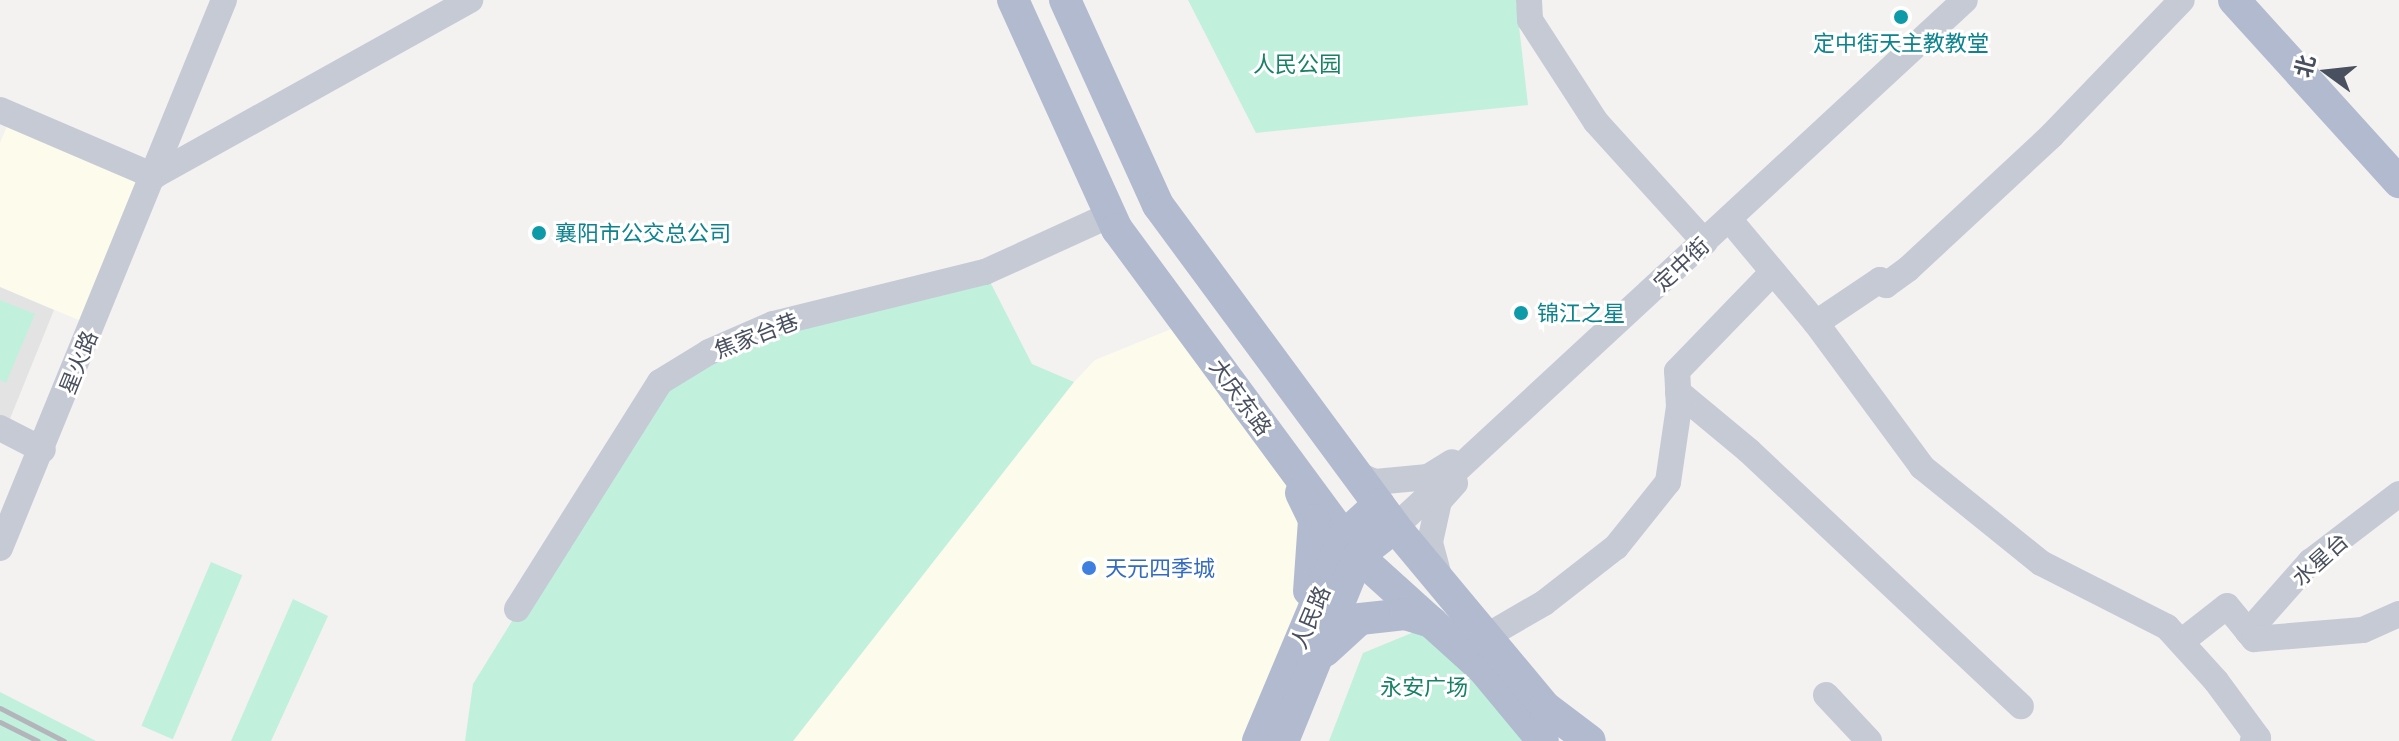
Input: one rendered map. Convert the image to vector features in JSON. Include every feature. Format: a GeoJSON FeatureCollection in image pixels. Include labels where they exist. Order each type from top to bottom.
{"type":"FeatureCollection","features":[{"type":"Feature","properties":{"kind":"main road","name":"大庆东路"},"geometry":{"type":"LineString","coordinates":[[1013,0],[1110,215],[1351,546],[1484,670],[1543,741]]}},
{"type":"Feature","properties":{"kind":"main road"},"geometry":{"type":"LineString","coordinates":[[1065,0],[1158,205],[1387,516],[1545,707],[1590,741]]}},
{"type":"Feature","properties":{"kind":"main road"},"geometry":{"type":"LineString","coordinates":[[2234,0],[2399,182]]}},
{"type":"Feature","properties":{"kind":"main road"},"geometry":{"type":"LineString","coordinates":[[2262,0],[2399,152]]}},
{"type":"Feature","properties":{"kind":"main road"},"geometry":{"type":"LineString","coordinates":[[1285,457],[1314,520],[1310,650]]}},
{"type":"Feature","properties":{"kind":"main road","name":"人民路"},"geometry":{"type":"LineString","coordinates":[[1283,741],[1310,650],[1351,546],[1387,516]]}},
{"type":"Feature","properties":{"kind":"main road"},"geometry":{"type":"LineString","coordinates":[[1310,650],[1360,619],[1405,614],[1436,623]]}},
{"type":"Feature","properties":{"kind":"main road","name":"人民路"},"geometry":{"type":"LineString","coordinates":[[1258,741],[1310,650]]}},
{"type":"Feature","properties":{"kind":"street","name":"星火路"},"geometry":{"type":"LineString","coordinates":[[0,548],[43,450],[224,0]]}},
{"type":"Feature","properties":{"kind":"street"},"geometry":{"type":"LineString","coordinates":[[0,110],[154,176],[470,0]]}},
{"type":"Feature","properties":{"kind":"street"},"geometry":{"type":"LineString","coordinates":[[1529,0],[1530,20],[1596,122],[1705,242]]}},
{"type":"Feature","properties":{"kind":"street","name":"定中街"},"geometry":{"type":"LineString","coordinates":[[1387,516],[1493,437],[1965,0]]}},
{"type":"Feature","properties":{"kind":"street"},"geometry":{"type":"LineString","coordinates":[[1816,323],[1880,280],[1886,285],[1908,269],[2052,135],[2182,0]]}},
{"type":"Feature","properties":{"kind":"street","name":"焦家台巷"},"geometry":{"type":"LineString","coordinates":[[517,609],[660,382],[709,352],[773,324],[985,272],[1110,215]]}},
{"type":"Feature","properties":{"kind":"street"},"geometry":{"type":"LineString","coordinates":[[1729,219],[1816,323],[1922,467],[1986,524],[2041,563],[2167,627],[2249,726],[2258,738],[2253,741]]}},
{"type":"Feature","properties":{"kind":"street"},"geometry":{"type":"LineString","coordinates":[[1487,636],[1544,603],[1616,547],[1668,482],[1678,392],[1677,371],[1773,272]]}},
{"type":"Feature","properties":{"kind":"street"},"geometry":{"type":"LineString","coordinates":[[1678,392],[1749,451],[2021,706]]}},
{"type":"Feature","properties":{"kind":"street"},"geometry":{"type":"LineString","coordinates":[[0,428],[43,450]]}},
{"type":"Feature","properties":{"kind":"street"},"geometry":{"type":"LineString","coordinates":[[1356,474],[1375,482],[1428,477],[1493,437]]}},
{"type":"Feature","properties":{"kind":"street"},"geometry":{"type":"LineString","coordinates":[[1441,581],[1430,542],[1439,501],[1493,437]]}},
{"type":"Feature","properties":{"kind":"street","name":"水星台"},"geometry":{"type":"LineString","coordinates":[[2248,632],[2310,562],[2399,494]]}},
{"type":"Feature","properties":{"kind":"street"},"geometry":{"type":"LineString","coordinates":[[2181,642],[2227,606],[2254,639],[2363,630],[2399,614]]}},
{"type":"Feature","properties":{"kind":"street"},"geometry":{"type":"LineString","coordinates":[[1826,695],[1869,741]]}},
{"type":"Feature","properties":{"kind":"shaded area"},"geometry":{"type":"Polygon","coordinates":[[[12,114],[154,176],[93,326],[0,287],[0,143],[12,114]]]}},
{"type":"Feature","properties":{"kind":"shaded area"},"geometry":{"type":"Polygon","coordinates":[[[0,287],[54,310],[5,431],[0,428],[0,287]]]}},
{"type":"Feature","properties":{"kind":"shaded area","name":"天元四季城"},"geometry":{"type":"Polygon","coordinates":[[[1186,323],[1285,457],[1314,562],[1258,741],[793,741],[1074,382],[1095,360],[1186,323]]]}},
{"type":"Feature","properties":{"kind":"green space","name":"人民公园"},"geometry":{"type":"Polygon","coordinates":[[[1188,0],[1516,0],[1528,105],[1256,133],[1188,0]]]}},
{"type":"Feature","properties":{"kind":"green space"},"geometry":{"type":"Polygon","coordinates":[[[985,272],[1032,364],[1074,382],[793,741],[465,741],[473,684],[660,382],[773,324],[985,272]]]}},
{"type":"Feature","properties":{"kind":"green space"},"geometry":{"type":"Polygon","coordinates":[[[0,300],[35,314],[6,383],[0,380],[0,300]]]}},
{"type":"Feature","properties":{"kind":"green space"},"geometry":{"type":"Polygon","coordinates":[[[211,562],[242,575],[173,739],[141,726],[211,562]]]}},
{"type":"Feature","properties":{"kind":"green space"},"geometry":{"type":"Polygon","coordinates":[[[293,599],[328,616],[271,741],[231,741],[293,599]]]}},
{"type":"Feature","properties":{"kind":"green space","name":"永安广场"},"geometry":{"type":"Polygon","coordinates":[[[1436,623],[1543,741],[1329,741],[1363,653],[1436,623]]]}},
{"type":"Feature","properties":{"kind":"green space"},"geometry":{"type":"Polygon","coordinates":[[[0,692],[96,741],[0,741],[0,692]]]}},
{"type":"Feature","properties":{"kind":"railway"},"geometry":{"type":"LineString","coordinates":[[0,708],[64,741]]}},
{"type":"Feature","properties":{"kind":"railway"},"geometry":{"type":"LineString","coordinates":[[0,722],[38,741]]}},
{"type":"Feature","properties":{"kind":"place","name":"定中街天主教教堂"},"geometry":{"type":"Point","coordinates":[1901,17]}},
{"type":"Feature","properties":{"kind":"place","name":"襄阳市公交总公司"},"geometry":{"type":"Point","coordinates":[539,233]}},
{"type":"Feature","properties":{"kind":"place","name":"锦江之星"},"geometry":{"type":"Point","coordinates":[1521,313]}},
{"type":"Feature","properties":{"kind":"place","name":"天元四季城"},"geometry":{"type":"Point","coordinates":[1089,568]}}]}
